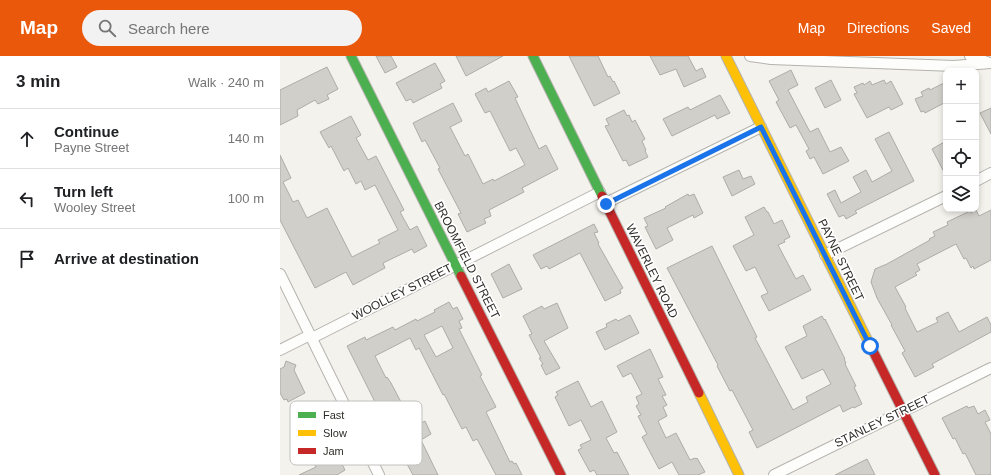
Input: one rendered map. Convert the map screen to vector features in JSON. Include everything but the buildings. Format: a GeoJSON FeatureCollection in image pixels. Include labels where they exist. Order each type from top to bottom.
{"type":"FeatureCollection","features":[{"type":"Feature","properties":{"kind":"street","name":"BROOMFIELD STREET"},"geometry":{"type":"LineString","coordinates":[[351,56],[561,475]]}},
{"type":"Feature","properties":{"kind":"street","name":"WAVERLEY ROAD"},"geometry":{"type":"LineString","coordinates":[[533,56],[739,475]]}},
{"type":"Feature","properties":{"kind":"street","name":"PAYNE STREET"},"geometry":{"type":"LineString","coordinates":[[726,56],[934,475]]}},
{"type":"Feature","properties":{"kind":"street"},"geometry":{"type":"LineString","coordinates":[[750,56],[771,59],[954,66],[991,63],[970,56]]}},
{"type":"Feature","properties":{"kind":"street"},"geometry":{"type":"LineString","coordinates":[[606,204],[761,127]]}},
{"type":"Feature","properties":{"kind":"street"},"geometry":{"type":"LineString","coordinates":[[979,179],[991,173]]}},
{"type":"Feature","properties":{"kind":"street","name":"WOOLLEY STREET"},"geometry":{"type":"LineString","coordinates":[[280,350],[600,192]]}},
{"type":"Feature","properties":{"kind":"street"},"geometry":{"type":"LineString","coordinates":[[825,255],[943,197]]}},
{"type":"Feature","properties":{"kind":"street"},"geometry":{"type":"LineString","coordinates":[[280,274],[343,401]]}},
{"type":"Feature","properties":{"kind":"street","name":"STANLEY STREET"},"geometry":{"type":"LineString","coordinates":[[774,475],[991,368]]}},
{"type":"Feature","properties":{"kind":"street"},"geometry":{"type":"LineString","coordinates":[[374,465],[379,475]]}},
{"type":"Feature","properties":{"kind":"traffic: fast"},"geometry":{"type":"LineString","coordinates":[[351,56],[461,276]]}},
{"type":"Feature","properties":{"kind":"traffic: fast"},"geometry":{"type":"LineString","coordinates":[[533,56],[602,196]]}},
{"type":"Feature","properties":{"kind":"traffic: slow"},"geometry":{"type":"LineString","coordinates":[[726,56],[871,347]]}},
{"type":"Feature","properties":{"kind":"traffic: slow"},"geometry":{"type":"LineString","coordinates":[[699,393],[739,475]]}},
{"type":"Feature","properties":{"kind":"traffic: jam"},"geometry":{"type":"LineString","coordinates":[[602,196],[699,393]]}},
{"type":"Feature","properties":{"kind":"traffic: jam"},"geometry":{"type":"LineString","coordinates":[[461,276],[561,475]]}},
{"type":"Feature","properties":{"kind":"traffic: jam"},"geometry":{"type":"LineString","coordinates":[[871,347],[935,475]]}},
{"type":"Feature","properties":{"kind":"route"},"geometry":{"type":"LineString","coordinates":[[606,204],[761,127],[870,346]]}}]}
